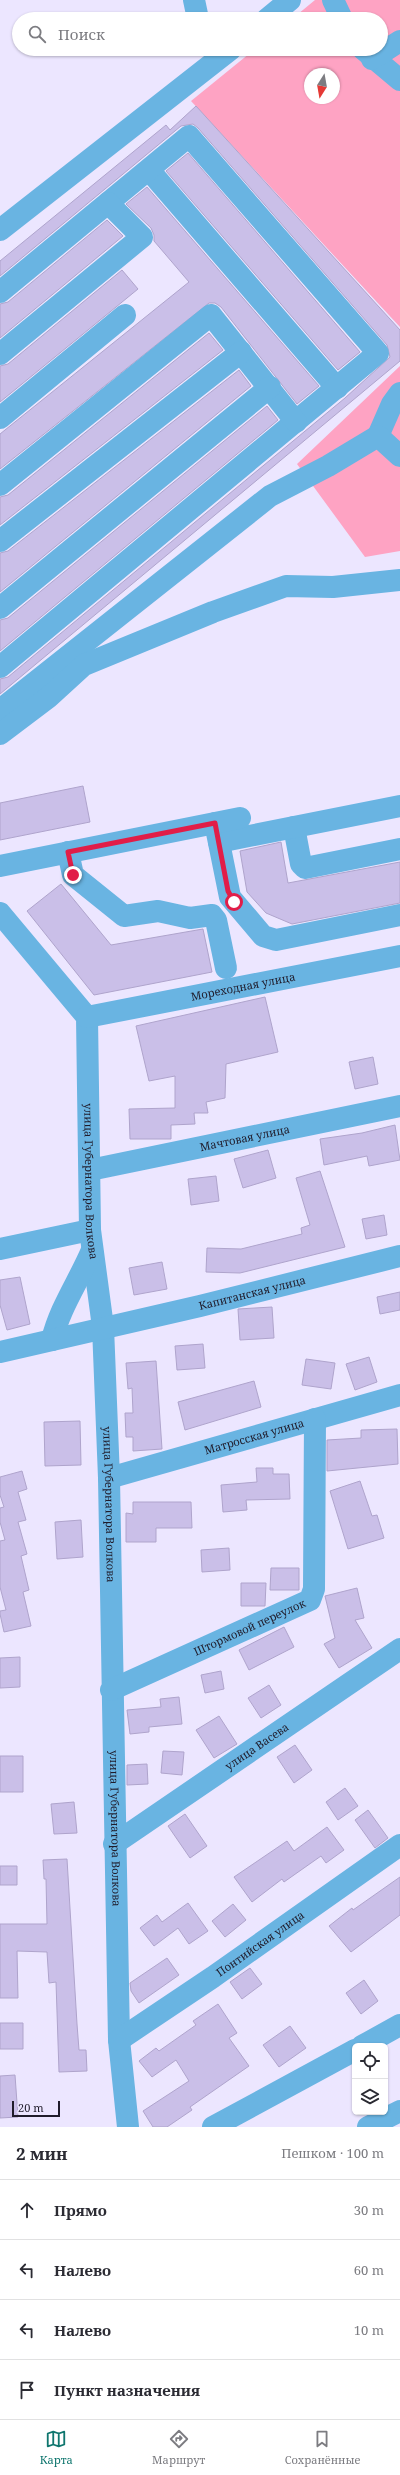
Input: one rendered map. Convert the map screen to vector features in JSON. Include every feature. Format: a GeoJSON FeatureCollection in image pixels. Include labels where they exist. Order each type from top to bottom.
{"type":"FeatureCollection","features":[{"type":"Feature","properties":{"kind":"street"},"geometry":{"type":"LineString","coordinates":[[194,0],[197,12]]}},
{"type":"Feature","properties":{"kind":"street"},"geometry":{"type":"LineString","coordinates":[[275,12],[290,0]]}},
{"type":"Feature","properties":{"kind":"street"},"geometry":{"type":"LineString","coordinates":[[333,0],[339,12]]}},
{"type":"Feature","properties":{"kind":"street"},"geometry":{"type":"LineString","coordinates":[[388,46],[400,41]]}},
{"type":"Feature","properties":{"kind":"street"},"geometry":{"type":"LineString","coordinates":[[370,56],[400,80]]}},
{"type":"Feature","properties":{"kind":"street"},"geometry":{"type":"LineString","coordinates":[[0,230],[207,58]]}},
{"type":"Feature","properties":{"kind":"street"},"geometry":{"type":"LineString","coordinates":[[0,292],[189,136],[378,352],[337,388],[0,667]]}},
{"type":"Feature","properties":{"kind":"street"},"geometry":{"type":"LineString","coordinates":[[149,170],[337,388]]}},
{"type":"Feature","properties":{"kind":"street"},"geometry":{"type":"LineString","coordinates":[[0,354],[142,237],[108,203]]}},
{"type":"Feature","properties":{"kind":"street"},"geometry":{"type":"LineString","coordinates":[[0,418],[124,315]]}},
{"type":"Feature","properties":{"kind":"street"},"geometry":{"type":"LineString","coordinates":[[0,485],[210,315],[270,387],[296,422]]}},
{"type":"Feature","properties":{"kind":"street"},"geometry":{"type":"LineString","coordinates":[[0,541],[241,352]]}},
{"type":"Feature","properties":{"kind":"street"},"geometry":{"type":"LineString","coordinates":[[0,608],[270,387]]}},
{"type":"Feature","properties":{"kind":"street"},"geometry":{"type":"LineString","coordinates":[[0,710],[270,496],[328,466],[378,436],[392,404],[400,393]]}},
{"type":"Feature","properties":{"kind":"street"},"geometry":{"type":"LineString","coordinates":[[378,436],[400,456]]}},
{"type":"Feature","properties":{"kind":"street"},"geometry":{"type":"LineString","coordinates":[[0,734],[49,697],[84,665],[213,612],[286,586],[333,587],[400,580]]}},
{"type":"Feature","properties":{"kind":"street"},"geometry":{"type":"LineString","coordinates":[[0,866],[68,852],[217,833],[294,827],[400,806]]}},
{"type":"Feature","properties":{"kind":"street"},"geometry":{"type":"LineString","coordinates":[[217,833],[240,818]]}},
{"type":"Feature","properties":{"kind":"street"},"geometry":{"type":"LineString","coordinates":[[294,827],[301,864],[305,868],[400,849]]}},
{"type":"Feature","properties":{"kind":"street"},"geometry":{"type":"LineString","coordinates":[[217,833],[230,897],[267,939],[276,940],[400,916]]}},
{"type":"Feature","properties":{"kind":"street"},"geometry":{"type":"LineString","coordinates":[[68,852],[73,875],[124,916],[158,911],[190,918],[212,915],[216,920],[226,968]]}},
{"type":"Feature","properties":{"kind":"street"},"geometry":{"type":"LineString","coordinates":[[0,913],[87,1017]]}},
{"type":"Feature","properties":{"kind":"street","name":"Мореходная улица"},"geometry":{"type":"LineString","coordinates":[[87,1017],[400,956]]}},
{"type":"Feature","properties":{"kind":"street","name":"улица Губернатора Волкова"},"geometry":{"type":"LineString","coordinates":[[87,1017],[92,1239],[103,1327],[109,1478],[111,1690],[119,2040],[128,2127]]}},
{"type":"Feature","properties":{"kind":"street","name":"Мачтовая улица"},"geometry":{"type":"LineString","coordinates":[[90,1170],[400,1106]]}},
{"type":"Feature","properties":{"kind":"street"},"geometry":{"type":"LineString","coordinates":[[0,1249],[92,1239],[81,1278],[58,1317],[52,1340]]}},
{"type":"Feature","properties":{"kind":"street","name":"Капитанская улица"},"geometry":{"type":"LineString","coordinates":[[0,1352],[400,1256]]}},
{"type":"Feature","properties":{"kind":"street","name":"Матросская улица"},"geometry":{"type":"LineString","coordinates":[[109,1478],[400,1395]]}},
{"type":"Feature","properties":{"kind":"street","name":"Штормовой переулок"},"geometry":{"type":"LineString","coordinates":[[111,1690],[310,1600],[314,1588],[315,1420]]}},
{"type":"Feature","properties":{"kind":"street","name":"улица Васева"},"geometry":{"type":"LineString","coordinates":[[114,1844],[400,1649]]}},
{"type":"Feature","properties":{"kind":"street","name":"Понтийская улица"},"geometry":{"type":"LineString","coordinates":[[119,2040],[213,1977],[400,1845]]}},
{"type":"Feature","properties":{"kind":"street"},"geometry":{"type":"LineString","coordinates":[[367,2043],[400,2024]]}},
{"type":"Feature","properties":{"kind":"street"},"geometry":{"type":"LineString","coordinates":[[213,2127],[352,2052]]}},
{"type":"Feature","properties":{"kind":"street"},"geometry":{"type":"LineString","coordinates":[[368,2127],[400,2111]]}},
{"type":"Feature","properties":{"kind":"shaded area"},"geometry":{"type":"Polygon","coordinates":[[[315,0],[400,0],[400,327],[191,101],[246,56],[388,56],[388,12],[300,12],[315,0]]]}},
{"type":"Feature","properties":{"kind":"shaded area"},"geometry":{"type":"Polygon","coordinates":[[[400,366],[400,551],[365,557],[297,464],[400,366]]]}},
{"type":"Feature","properties":{"kind":"building"},"geometry":{"type":"Polygon","coordinates":[[[196,106],[400,330],[400,361],[0,694],[0,679],[8,677],[345,398],[390,357],[387,345],[193,124],[181,126],[0,276],[0,261],[166,125],[170,130],[196,106]]]}},
{"type":"Feature","properties":{"kind":"building"},"geometry":{"type":"Polygon","coordinates":[[[188,153],[360,352],[338,370],[166,171],[188,153]]]}},
{"type":"Feature","properties":{"kind":"building"},"geometry":{"type":"Polygon","coordinates":[[[147,187],[319,386],[297,404],[221,307],[215,303],[209,303],[0,469],[0,434],[189,282],[154,241],[154,235],[151,228],[126,204],[147,187]]]}},
{"type":"Feature","properties":{"kind":"building"},"geometry":{"type":"Polygon","coordinates":[[[107,220],[123,236],[0,338],[0,304],[8,302],[107,220]]]}},
{"type":"Feature","properties":{"kind":"building"},"geometry":{"type":"Polygon","coordinates":[[[122,270],[138,289],[0,402],[0,366],[8,364],[122,270]]]}},
{"type":"Feature","properties":{"kind":"building"},"geometry":{"type":"Polygon","coordinates":[[[209,333],[223,350],[0,525],[0,497],[8,495],[209,333]]]}},
{"type":"Feature","properties":{"kind":"building"},"geometry":{"type":"Polygon","coordinates":[[[239,370],[251,386],[0,592],[0,553],[8,551],[239,370]]]}},
{"type":"Feature","properties":{"kind":"building"},"geometry":{"type":"Polygon","coordinates":[[[267,406],[278,420],[0,651],[0,620],[8,618],[267,406]]]}},
{"type":"Feature","properties":{"kind":"building"},"geometry":{"type":"Polygon","coordinates":[[[83,786],[90,822],[0,840],[0,803],[83,786]]]}},
{"type":"Feature","properties":{"kind":"building"},"geometry":{"type":"Polygon","coordinates":[[[281,842],[288,883],[400,862],[400,903],[292,924],[266,913],[247,892],[240,851],[281,842]]]}},
{"type":"Feature","properties":{"kind":"building"},"geometry":{"type":"Polygon","coordinates":[[[61,884],[111,945],[203,929],[212,972],[94,995],[27,911],[61,884]]]}},
{"type":"Feature","properties":{"kind":"building"},"geometry":{"type":"Polygon","coordinates":[[[265,997],[278,1052],[226,1064],[225,1098],[206,1102],[208,1113],[194,1113],[195,1124],[171,1125],[171,1139],[130,1139],[129,1109],[175,1108],[175,1076],[149,1081],[136,1026],[265,997]]]}},
{"type":"Feature","properties":{"kind":"building"},"geometry":{"type":"Polygon","coordinates":[[[373,1057],[378,1084],[355,1089],[349,1062],[373,1057]]]}},
{"type":"Feature","properties":{"kind":"building"},"geometry":{"type":"Polygon","coordinates":[[[395,1125],[400,1160],[369,1166],[367,1156],[324,1165],[320,1139],[362,1133],[395,1125]]]}},
{"type":"Feature","properties":{"kind":"building"},"geometry":{"type":"Polygon","coordinates":[[[268,1150],[276,1178],[243,1188],[234,1159],[268,1150]]]}},
{"type":"Feature","properties":{"kind":"building"},"geometry":{"type":"Polygon","coordinates":[[[320,1171],[345,1247],[240,1273],[206,1272],[207,1248],[241,1249],[302,1234],[301,1228],[310,1225],[296,1178],[320,1171]]]}},
{"type":"Feature","properties":{"kind":"building"},"geometry":{"type":"Polygon","coordinates":[[[216,1176],[219,1201],[191,1205],[188,1179],[216,1176]]]}},
{"type":"Feature","properties":{"kind":"building"},"geometry":{"type":"Polygon","coordinates":[[[384,1215],[387,1235],[366,1239],[362,1219],[384,1215]]]}},
{"type":"Feature","properties":{"kind":"building"},"geometry":{"type":"Polygon","coordinates":[[[162,1262],[167,1289],[134,1295],[129,1268],[162,1262]]]}},
{"type":"Feature","properties":{"kind":"building"},"geometry":{"type":"Polygon","coordinates":[[[20,1277],[30,1324],[7,1330],[0,1305],[0,1280],[20,1277]]]}},
{"type":"Feature","properties":{"kind":"building"},"geometry":{"type":"Polygon","coordinates":[[[400,1292],[400,1310],[380,1314],[377,1297],[400,1292]]]}},
{"type":"Feature","properties":{"kind":"building"},"geometry":{"type":"Polygon","coordinates":[[[272,1307],[274,1338],[240,1340],[238,1309],[272,1307]]]}},
{"type":"Feature","properties":{"kind":"building"},"geometry":{"type":"Polygon","coordinates":[[[203,1344],[205,1368],[177,1370],[175,1346],[203,1344]]]}},
{"type":"Feature","properties":{"kind":"building"},"geometry":{"type":"Polygon","coordinates":[[[369,1357],[377,1382],[355,1390],[346,1364],[369,1357]]]}},
{"type":"Feature","properties":{"kind":"building"},"geometry":{"type":"Polygon","coordinates":[[[306,1359],[335,1363],[331,1389],[302,1385],[306,1359]]]}},
{"type":"Feature","properties":{"kind":"building"},"geometry":{"type":"Polygon","coordinates":[[[156,1361],[162,1449],[133,1451],[133,1437],[126,1437],[125,1413],[133,1413],[132,1388],[128,1389],[126,1363],[156,1361]]]}},
{"type":"Feature","properties":{"kind":"building"},"geometry":{"type":"Polygon","coordinates":[[[254,1381],[261,1407],[185,1430],[178,1402],[254,1381]]]}},
{"type":"Feature","properties":{"kind":"building"},"geometry":{"type":"Polygon","coordinates":[[[80,1421],[81,1465],[45,1466],[44,1422],[80,1421]]]}},
{"type":"Feature","properties":{"kind":"building"},"geometry":{"type":"Polygon","coordinates":[[[397,1429],[398,1464],[327,1471],[327,1440],[361,1438],[361,1430],[397,1429]]]}},
{"type":"Feature","properties":{"kind":"building"},"geometry":{"type":"Polygon","coordinates":[[[256,1468],[273,1468],[273,1474],[289,1474],[290,1499],[246,1500],[247,1510],[223,1512],[221,1485],[257,1482],[256,1468]]]}},
{"type":"Feature","properties":{"kind":"building"},"geometry":{"type":"Polygon","coordinates":[[[22,1471],[27,1489],[18,1492],[26,1520],[18,1522],[27,1554],[21,1556],[29,1590],[23,1592],[31,1626],[4,1632],[0,1614],[0,1611],[6,1610],[0,1587],[0,1541],[5,1540],[0,1522],[0,1508],[4,1507],[0,1495],[0,1477],[22,1471]]]}},
{"type":"Feature","properties":{"kind":"building"},"geometry":{"type":"Polygon","coordinates":[[[360,1481],[372,1516],[377,1515],[384,1538],[348,1549],[330,1491],[360,1481]]]}},
{"type":"Feature","properties":{"kind":"building"},"geometry":{"type":"Polygon","coordinates":[[[133,1502],[191,1502],[192,1528],[156,1528],[156,1542],[126,1542],[126,1513],[133,1514],[133,1502]]]}},
{"type":"Feature","properties":{"kind":"building"},"geometry":{"type":"Polygon","coordinates":[[[81,1520],[83,1557],[57,1559],[55,1522],[81,1520]]]}},
{"type":"Feature","properties":{"kind":"building"},"geometry":{"type":"Polygon","coordinates":[[[229,1548],[230,1570],[202,1572],[201,1550],[229,1548]]]}},
{"type":"Feature","properties":{"kind":"building"},"geometry":{"type":"Polygon","coordinates":[[[271,1568],[299,1568],[299,1590],[270,1590],[271,1568]]]}},
{"type":"Feature","properties":{"kind":"building"},"geometry":{"type":"Polygon","coordinates":[[[241,1583],[266,1583],[265,1606],[241,1606],[241,1583]]]}},
{"type":"Feature","properties":{"kind":"building"},"geometry":{"type":"Polygon","coordinates":[[[357,1588],[364,1618],[355,1620],[372,1648],[339,1668],[324,1644],[335,1638],[325,1596],[357,1588]]]}},
{"type":"Feature","properties":{"kind":"building"},"geometry":{"type":"Polygon","coordinates":[[[284,1627],[294,1647],[249,1670],[239,1650],[284,1627]]]}},
{"type":"Feature","properties":{"kind":"building"},"geometry":{"type":"Polygon","coordinates":[[[20,1657],[20,1687],[0,1688],[0,1658],[20,1657]]]}},
{"type":"Feature","properties":{"kind":"building"},"geometry":{"type":"Polygon","coordinates":[[[221,1671],[224,1689],[205,1693],[201,1675],[221,1671]]]}},
{"type":"Feature","properties":{"kind":"building"},"geometry":{"type":"Polygon","coordinates":[[[269,1685],[281,1705],[261,1718],[248,1698],[269,1685]]]}},
{"type":"Feature","properties":{"kind":"building"},"geometry":{"type":"Polygon","coordinates":[[[179,1697],[182,1724],[149,1727],[149,1732],[130,1734],[127,1710],[161,1707],[160,1699],[179,1697]]]}},
{"type":"Feature","properties":{"kind":"building"},"geometry":{"type":"Polygon","coordinates":[[[219,1716],[237,1744],[214,1758],[196,1730],[219,1716]]]}},
{"type":"Feature","properties":{"kind":"building"},"geometry":{"type":"Polygon","coordinates":[[[295,1745],[312,1770],[294,1783],[277,1757],[295,1745]]]}},
{"type":"Feature","properties":{"kind":"building"},"geometry":{"type":"Polygon","coordinates":[[[163,1751],[184,1752],[182,1775],[161,1773],[163,1751]]]}},
{"type":"Feature","properties":{"kind":"building"},"geometry":{"type":"Polygon","coordinates":[[[0,1756],[23,1756],[23,1792],[0,1792],[0,1756]]]}},
{"type":"Feature","properties":{"kind":"building"},"geometry":{"type":"Polygon","coordinates":[[[147,1764],[148,1784],[127,1785],[127,1765],[147,1764]]]}},
{"type":"Feature","properties":{"kind":"building"},"geometry":{"type":"Polygon","coordinates":[[[345,1788],[358,1806],[338,1820],[326,1802],[345,1788]]]}},
{"type":"Feature","properties":{"kind":"building"},"geometry":{"type":"Polygon","coordinates":[[[74,1802],[77,1833],[54,1834],[51,1804],[74,1802]]]}},
{"type":"Feature","properties":{"kind":"building"},"geometry":{"type":"Polygon","coordinates":[[[368,1810],[388,1838],[375,1848],[355,1820],[368,1810]]]}},
{"type":"Feature","properties":{"kind":"building"},"geometry":{"type":"Polygon","coordinates":[[[185,1814],[207,1846],[190,1858],[168,1826],[185,1814]]]}},
{"type":"Feature","properties":{"kind":"building"},"geometry":{"type":"Polygon","coordinates":[[[327,1827],[344,1850],[326,1863],[321,1856],[284,1882],[282,1879],[252,1902],[234,1877],[287,1841],[294,1851],[327,1827]]]}},
{"type":"Feature","properties":{"kind":"building"},"geometry":{"type":"Polygon","coordinates":[[[67,1859],[79,2050],[86,2050],[87,2071],[59,2072],[56,1982],[49,1983],[47,1952],[17,1951],[18,1998],[0,1998],[0,1924],[47,1924],[46,1879],[44,1879],[43,1860],[67,1859]]]}},
{"type":"Feature","properties":{"kind":"building"},"geometry":{"type":"Polygon","coordinates":[[[0,1866],[17,1866],[17,1885],[0,1885],[0,1866]]]}},
{"type":"Feature","properties":{"kind":"building"},"geometry":{"type":"Polygon","coordinates":[[[400,1877],[400,1915],[351,1952],[329,1926],[352,1908],[353,1910],[400,1877]]]}},
{"type":"Feature","properties":{"kind":"building"},"geometry":{"type":"Polygon","coordinates":[[[188,1903],[208,1931],[189,1944],[178,1928],[154,1946],[140,1928],[157,1915],[162,1922],[188,1903]]]}},
{"type":"Feature","properties":{"kind":"building"},"geometry":{"type":"Polygon","coordinates":[[[233,1904],[246,1920],[225,1937],[212,1921],[233,1904]]]}},
{"type":"Feature","properties":{"kind":"building"},"geometry":{"type":"Polygon","coordinates":[[[167,1958],[179,1975],[139,2003],[131,1991],[130,1983],[167,1958]]]}},
{"type":"Feature","properties":{"kind":"building"},"geometry":{"type":"Polygon","coordinates":[[[250,1968],[262,1984],[242,1999],[230,1982],[250,1968]]]}},
{"type":"Feature","properties":{"kind":"building"},"geometry":{"type":"Polygon","coordinates":[[[364,1980],[378,2001],[361,2014],[346,1993],[364,1980]]]}},
{"type":"Feature","properties":{"kind":"building"},"geometry":{"type":"Polygon","coordinates":[[[218,2004],[237,2033],[229,2038],[249,2066],[190,2107],[192,2110],[167,2127],[153,2127],[143,2111],[189,2081],[176,2060],[152,2077],[139,2061],[156,2048],[159,2051],[196,2025],[193,2021],[218,2004]]]}},
{"type":"Feature","properties":{"kind":"building"},"geometry":{"type":"Polygon","coordinates":[[[0,2023],[23,2023],[23,2049],[0,2049],[0,2023]]]}},
{"type":"Feature","properties":{"kind":"building"},"geometry":{"type":"Polygon","coordinates":[[[290,2026],[306,2048],[279,2067],[263,2045],[290,2026]]]}},
{"type":"Feature","properties":{"kind":"building"},"geometry":{"type":"Polygon","coordinates":[[[15,2075],[18,2117],[0,2118],[0,2076],[15,2075]]]}},
{"type":"Feature","properties":{"kind":"route"},"geometry":{"type":"LineString","coordinates":[[73,875],[68,852],[215,823],[228,891],[234,902]]}}]}
